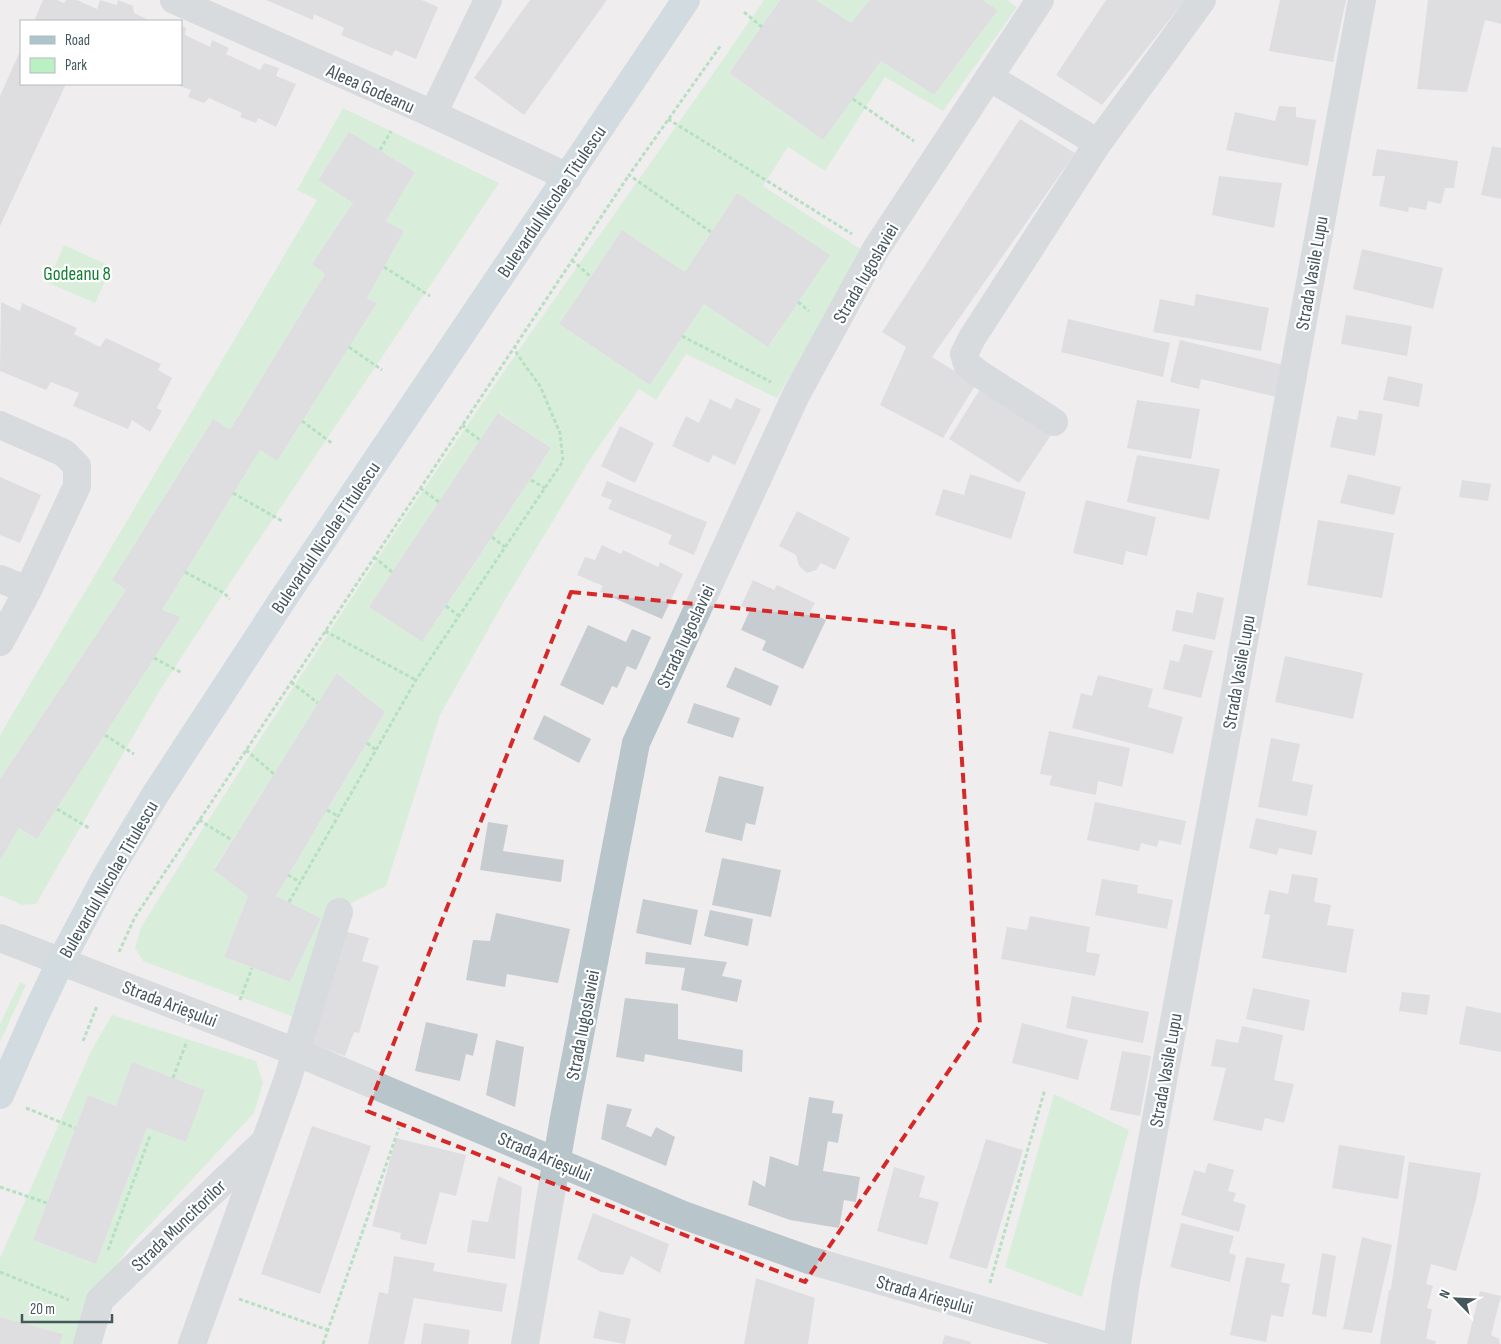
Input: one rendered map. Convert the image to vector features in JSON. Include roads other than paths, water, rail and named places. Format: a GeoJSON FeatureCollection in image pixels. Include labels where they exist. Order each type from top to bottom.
{"type":"FeatureCollection","features":[{"type":"Feature","properties":{"kind":"main road","name":"Bulevardul Nicolae Titulescu"},"geometry":{"type":"LineString","coordinates":[[0,1095],[61,961],[105,878],[155,795],[283,599],[686,0]]}},
{"type":"Feature","properties":{"kind":"street","name":"Aleea Godeanu"},"geometry":{"type":"LineString","coordinates":[[174,0],[433,114],[568,177]]}},
{"type":"Feature","properties":{"kind":"street"},"geometry":{"type":"LineString","coordinates":[[433,114],[488,0]]}},
{"type":"Feature","properties":{"kind":"street","name":"Strada Iugoslaviei"},"geometry":{"type":"LineString","coordinates":[[525,1344],[557,1161],[636,743],[796,395],[876,249],[1040,0]]}},
{"type":"Feature","properties":{"kind":"street"},"geometry":{"type":"LineString","coordinates":[[1054,422],[966,364],[964,354],[972,338],[1098,143],[1202,0]]}},
{"type":"Feature","properties":{"kind":"street","name":"Strada Vasile Lupu"},"geometry":{"type":"LineString","coordinates":[[1117,1344],[1126,1282],[1362,0]]}},
{"type":"Feature","properties":{"kind":"street"},"geometry":{"type":"LineString","coordinates":[[989,77],[1098,143]]}},
{"type":"Feature","properties":{"kind":"street"},"geometry":{"type":"LineString","coordinates":[[0,425],[64,453],[77,466],[77,486],[28,590],[0,642]]}},
{"type":"Feature","properties":{"kind":"street"},"geometry":{"type":"LineString","coordinates":[[0,579],[28,590]]}},
{"type":"Feature","properties":{"kind":"street","name":"Strada Muncitorilor"},"geometry":{"type":"LineString","coordinates":[[192,1344],[267,1140],[339,912]]}},
{"type":"Feature","properties":{"kind":"street","name":"Strada Arieșului"},"geometry":{"type":"LineString","coordinates":[[0,938],[296,1052],[682,1215],[809,1260],[1100,1344]]}},
{"type":"Feature","properties":{"kind":"street","name":"Strada Muncitorilor"},"geometry":{"type":"LineString","coordinates":[[87,1344],[100,1300],[267,1140]]}},
{"type":"Feature","properties":{"kind":"park label","name":"Godeanu 8"},"geometry":{"type":"Point","coordinates":[77,273]}}]}
